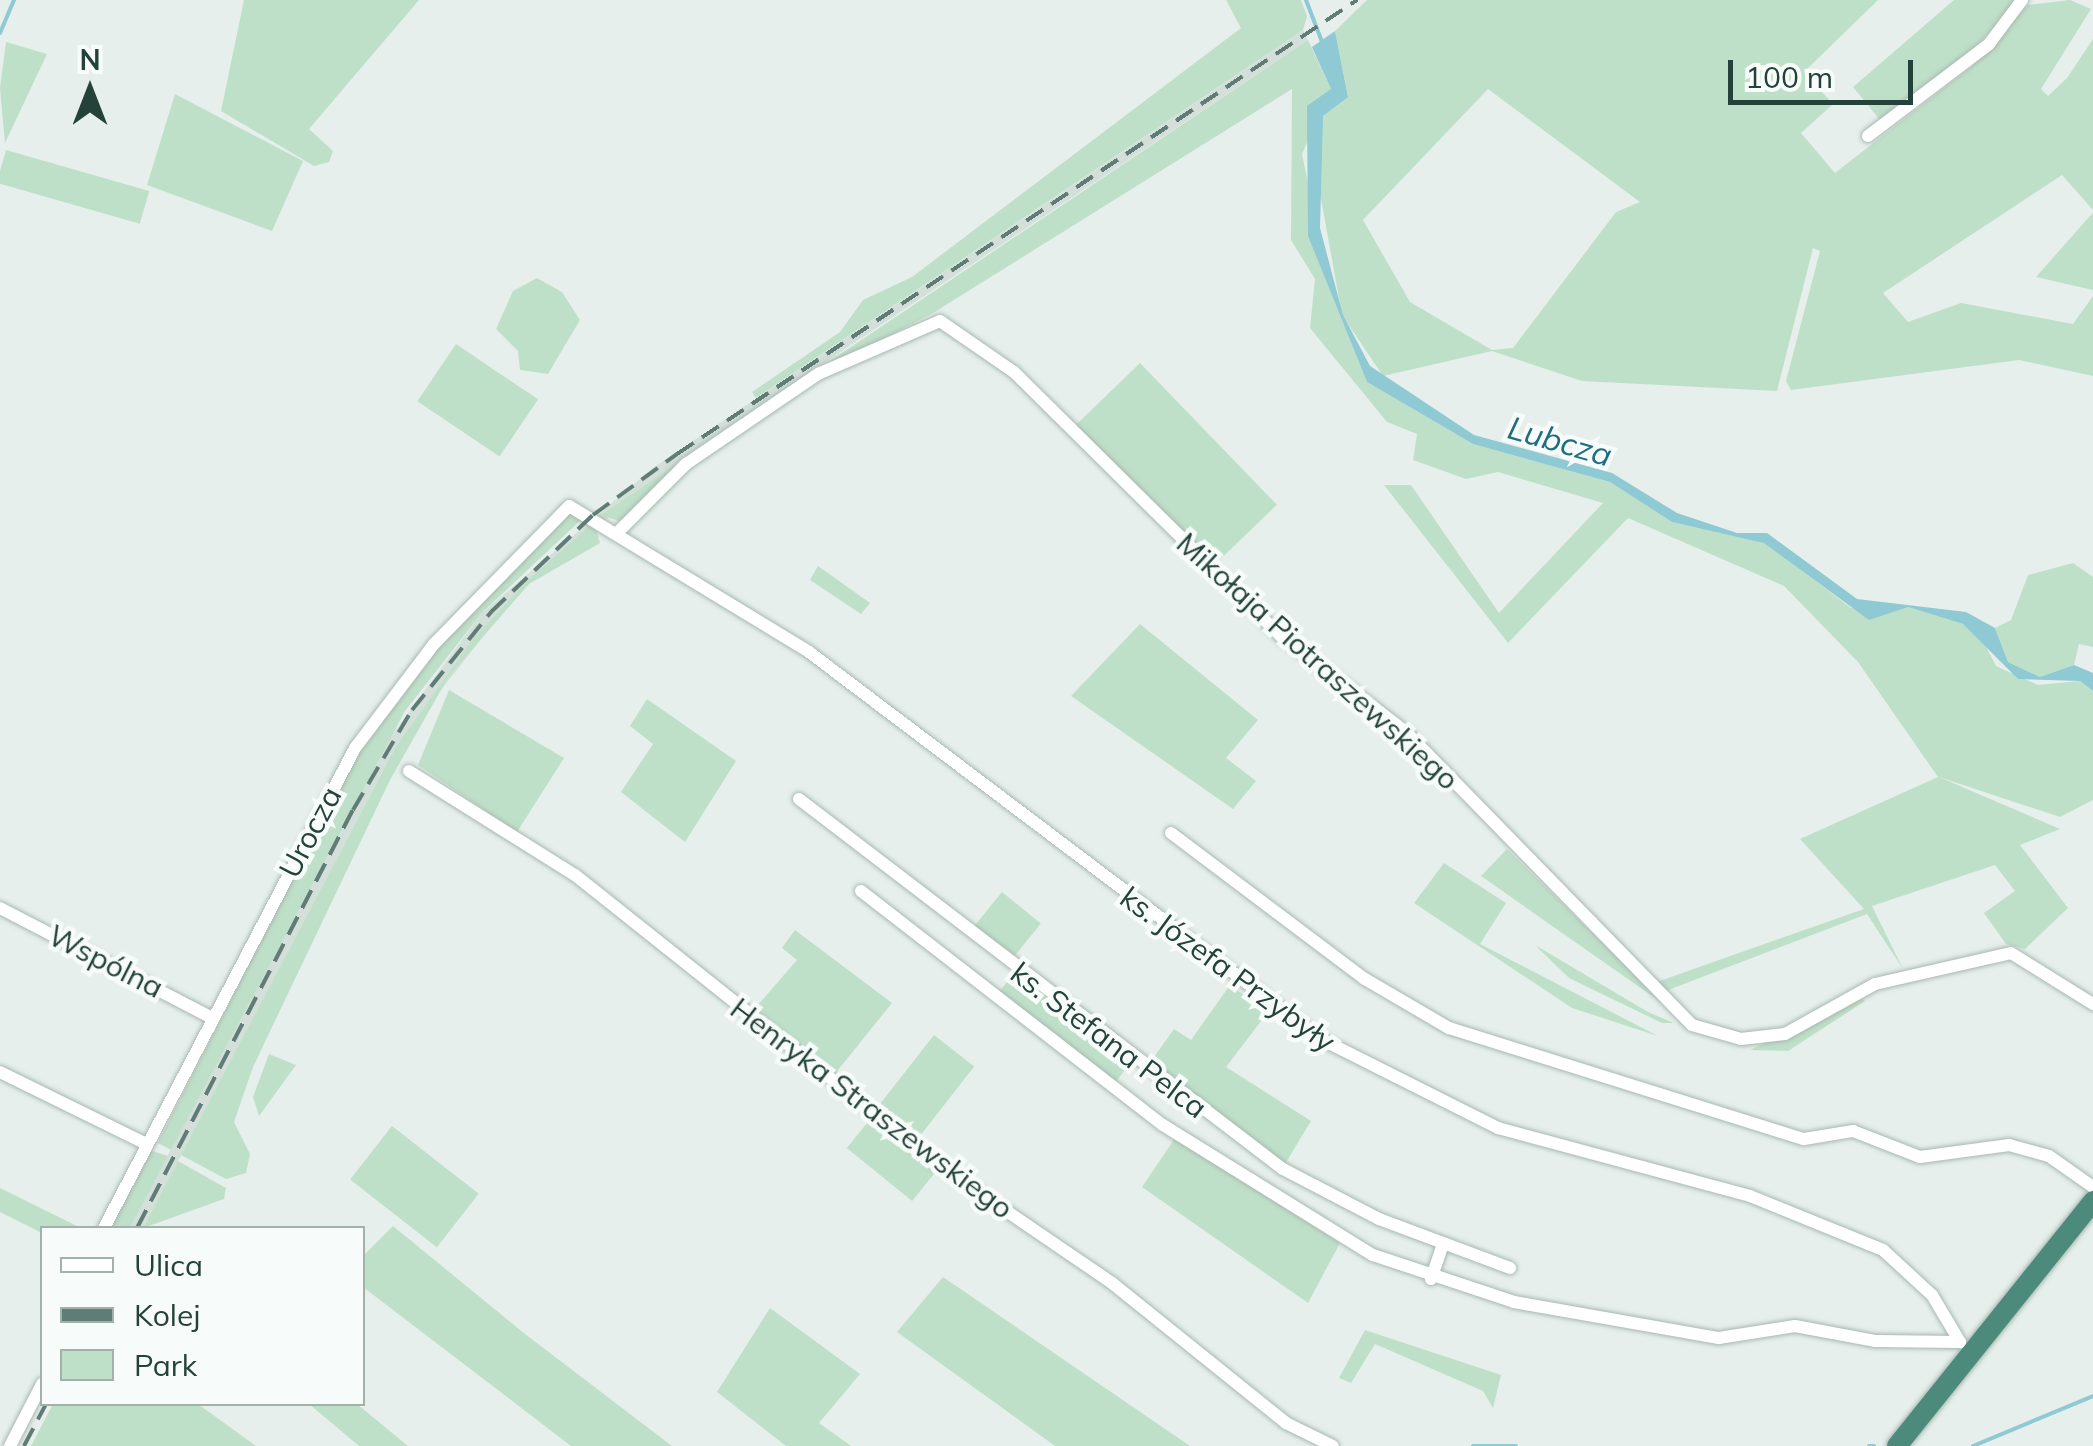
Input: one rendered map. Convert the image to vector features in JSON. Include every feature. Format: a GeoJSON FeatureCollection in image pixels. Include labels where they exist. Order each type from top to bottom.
{"type":"FeatureCollection","features":[{"type":"Feature","properties":{"kind":"highway"},"geometry":{"type":"LineString","coordinates":[[1897,1446],[1966,1346],[2093,1201]]}},
{"type":"Feature","properties":{"kind":"street"},"geometry":{"type":"LineString","coordinates":[[1868,136],[1977,54],[2022,0]]}},
{"type":"Feature","properties":{"kind":"street","name":"Mikołaja Piotraszewskiego"},"geometry":{"type":"LineString","coordinates":[[619,532],[686,464],[818,374],[922,322],[940,322],[1002,361],[1282,637],[1408,734],[1692,1025],[1740,1039],[1785,1034],[1875,984],[2011,953],[2093,1004]]}},
{"type":"Feature","properties":{"kind":"street","name":"Urocza"},"geometry":{"type":"LineString","coordinates":[[105,1226],[210,1017],[399,684],[561,509],[593,516]]}},
{"type":"Feature","properties":{"kind":"street","name":"ks. Józefa Przybyły"},"geometry":{"type":"LineString","coordinates":[[593,516],[809,652],[1321,1039],[1498,1128],[1750,1196],[1884,1250],[1932,1295],[1966,1346]]}},
{"type":"Feature","properties":{"kind":"street","name":"Henryka Straszewskiego"},"geometry":{"type":"LineString","coordinates":[[410,771],[575,876],[942,1167],[1109,1280],[1286,1423],[1333,1446]]}},
{"type":"Feature","properties":{"kind":"street","name":"ks. Stefana Pelca"},"geometry":{"type":"LineString","coordinates":[[798,799],[1283,1169],[1443,1244],[1510,1268]]}},
{"type":"Feature","properties":{"kind":"street"},"geometry":{"type":"LineString","coordinates":[[1170,833],[1365,978],[1449,1028],[1804,1138],[1853,1131],[1920,1158],[2008,1145],[2060,1162],[2093,1187]]}},
{"type":"Feature","properties":{"kind":"street","name":"ks. Stefana Pelca"},"geometry":{"type":"LineString","coordinates":[[861,892],[1204,1154],[1331,1235],[1431,1278],[1719,1338],[1795,1326],[1875,1341],[1966,1346]]}},
{"type":"Feature","properties":{"kind":"street","name":"Wspólna"},"geometry":{"type":"LineString","coordinates":[[0,908],[210,1017]]}},
{"type":"Feature","properties":{"kind":"street"},"geometry":{"type":"LineString","coordinates":[[0,1072],[144,1143]]}},
{"type":"Feature","properties":{"kind":"street"},"geometry":{"type":"LineString","coordinates":[[1431,1278],[1443,1244]]}},
{"type":"Feature","properties":{"kind":"street"},"geometry":{"type":"LineString","coordinates":[[10,1446],[40,1388]]}},
{"type":"Feature","properties":{"kind":"shaded area"},"geometry":{"type":"Polygon","coordinates":[[[1303,30],[1308,40],[713,437],[528,580],[395,748],[144,1226],[131,1226],[372,762],[481,614],[653,468],[1303,30]]]}},
{"type":"Feature","properties":{"kind":"green space"},"geometry":{"type":"Polygon","coordinates":[[[244,0],[419,0],[309,129],[333,151],[329,162],[314,166],[221,111],[244,0]]]}},
{"type":"Feature","properties":{"kind":"green space"},"geometry":{"type":"Polygon","coordinates":[[[1226,0],[1301,0],[1307,16],[1303,30],[756,398],[752,392],[840,332],[863,300],[912,277],[1241,28],[1226,0]]]}},
{"type":"Feature","properties":{"kind":"green space"},"geometry":{"type":"Polygon","coordinates":[[[1367,0],[1878,0],[1804,72],[1833,104],[1801,133],[1835,173],[1971,67],[2028,5],[2070,0],[2091,9],[2041,89],[2048,96],[2067,78],[2093,39],[2093,210],[2062,175],[1883,293],[1908,322],[1961,303],[2073,324],[2093,296],[2093,376],[2019,360],[1791,390],[1786,381],[1820,251],[1813,248],[1777,391],[1582,381],[1492,351],[1383,376],[1342,315],[1316,171],[1323,116],[1348,96],[1335,31],[1367,0]],[[1488,89],[1363,220],[1410,302],[1492,350],[1513,348],[1616,212],[1640,202],[1488,89]]]}},
{"type":"Feature","properties":{"kind":"green space"},"geometry":{"type":"Polygon","coordinates":[[[1954,0],[2018,0],[1971,52],[1881,121],[1853,87],[1954,0]]]}},
{"type":"Feature","properties":{"kind":"green space"},"geometry":{"type":"Polygon","coordinates":[[[1308,40],[1331,89],[1302,154],[1313,207],[1308,235],[1367,382],[1473,444],[1610,482],[1672,522],[1764,542],[1851,608],[1908,607],[1963,624],[1978,631],[1996,666],[2038,685],[2080,681],[2093,691],[2093,800],[2060,817],[1939,777],[2060,829],[2020,845],[2068,908],[2025,949],[2006,944],[1984,913],[2015,891],[1995,865],[1872,906],[1903,969],[1867,914],[1663,992],[1654,983],[1864,909],[1800,839],[1938,777],[1858,662],[1784,586],[1628,518],[1508,643],[1384,485],[1411,485],[1499,613],[1603,503],[1498,472],[1466,479],[1413,460],[1417,434],[1387,422],[1310,328],[1315,279],[1291,240],[1292,89],[933,313],[819,372],[682,461],[622,522],[601,515],[1308,40]]]}},
{"type":"Feature","properties":{"kind":"green space"},"geometry":{"type":"Polygon","coordinates":[[[6,42],[47,54],[5,143],[0,88],[6,42]]]}},
{"type":"Feature","properties":{"kind":"green space"},"geometry":{"type":"Polygon","coordinates":[[[175,94],[303,161],[272,231],[147,185],[175,94]]]}},
{"type":"Feature","properties":{"kind":"green space"},"geometry":{"type":"Polygon","coordinates":[[[6,150],[149,191],[140,224],[0,184],[6,150]]]}},
{"type":"Feature","properties":{"kind":"green space"},"geometry":{"type":"Polygon","coordinates":[[[2093,213],[2093,290],[2036,277],[2089,217],[2093,213]]]}},
{"type":"Feature","properties":{"kind":"green space"},"geometry":{"type":"Polygon","coordinates":[[[537,278],[562,292],[580,320],[548,374],[520,370],[518,351],[496,329],[513,291],[537,278]]]}},
{"type":"Feature","properties":{"kind":"green space"},"geometry":{"type":"Polygon","coordinates":[[[456,344],[538,399],[499,457],[417,401],[456,344]]]}},
{"type":"Feature","properties":{"kind":"green space"},"geometry":{"type":"Polygon","coordinates":[[[1140,363],[1277,505],[1211,569],[1074,427],[1140,363]]]}},
{"type":"Feature","properties":{"kind":"green space"},"geometry":{"type":"Polygon","coordinates":[[[571,511],[585,516],[481,614],[405,711],[171,1150],[158,1143],[355,756],[439,644],[571,511]]]}},
{"type":"Feature","properties":{"kind":"green space"},"geometry":{"type":"Polygon","coordinates":[[[594,522],[600,543],[529,584],[449,676],[390,780],[253,1067],[234,1122],[250,1154],[246,1173],[226,1179],[181,1155],[395,748],[473,639],[528,580],[594,522]]]}},
{"type":"Feature","properties":{"kind":"green space"},"geometry":{"type":"Polygon","coordinates":[[[2073,563],[2093,577],[2093,647],[2079,644],[2074,665],[2040,677],[2008,662],[1995,628],[2011,620],[2028,575],[2073,563]]]}},
{"type":"Feature","properties":{"kind":"green space"},"geometry":{"type":"Polygon","coordinates":[[[818,566],[870,603],[861,614],[810,580],[818,566]]]}},
{"type":"Feature","properties":{"kind":"green space"},"geometry":{"type":"Polygon","coordinates":[[[1140,624],[1258,720],[1226,758],[1256,781],[1233,809],[1071,696],[1140,624]]]}},
{"type":"Feature","properties":{"kind":"green space"},"geometry":{"type":"Polygon","coordinates":[[[449,690],[564,758],[517,832],[418,765],[449,690]]]}},
{"type":"Feature","properties":{"kind":"green space"},"geometry":{"type":"Polygon","coordinates":[[[647,699],[736,761],[685,842],[621,792],[653,744],[630,726],[647,699]]]}},
{"type":"Feature","properties":{"kind":"green space"},"geometry":{"type":"Polygon","coordinates":[[[1507,849],[1665,1005],[1481,876],[1507,849]]]}},
{"type":"Feature","properties":{"kind":"green space"},"geometry":{"type":"Polygon","coordinates":[[[1444,863],[1506,903],[1480,944],[1658,1036],[1572,1008],[1414,903],[1444,863]]]}},
{"type":"Feature","properties":{"kind":"green space"},"geometry":{"type":"Polygon","coordinates":[[[1002,892],[1041,923],[1010,962],[971,930],[1002,892]]]}},
{"type":"Feature","properties":{"kind":"green space"},"geometry":{"type":"Polygon","coordinates":[[[795,930],[892,1003],[834,1075],[751,1013],[797,960],[782,948],[795,930]]]}},
{"type":"Feature","properties":{"kind":"green space"},"geometry":{"type":"Polygon","coordinates":[[[1535,945],[1648,1012],[1674,1023],[1662,1023],[1569,978],[1535,945]]]}},
{"type":"Feature","properties":{"kind":"green space"},"geometry":{"type":"Polygon","coordinates":[[[1013,974],[1130,1062],[1116,1082],[999,993],[1013,974]]]}},
{"type":"Feature","properties":{"kind":"green space"},"geometry":{"type":"Polygon","coordinates":[[[1230,985],[1268,1012],[1226,1067],[1311,1121],[1285,1164],[1147,1067],[1174,1029],[1191,1040],[1230,985]]]}},
{"type":"Feature","properties":{"kind":"green space"},"geometry":{"type":"Polygon","coordinates":[[[1859,997],[1865,1001],[1788,1051],[1750,1050],[1859,997]]]}},
{"type":"Feature","properties":{"kind":"green space"},"geometry":{"type":"Polygon","coordinates":[[[934,1035],[974,1066],[918,1139],[877,1107],[934,1035]]]}},
{"type":"Feature","properties":{"kind":"green space"},"geometry":{"type":"Polygon","coordinates":[[[269,1054],[296,1065],[259,1116],[253,1097],[269,1054]]]}},
{"type":"Feature","properties":{"kind":"green space"},"geometry":{"type":"Polygon","coordinates":[[[872,1117],[937,1170],[912,1201],[847,1148],[872,1117]]]}},
{"type":"Feature","properties":{"kind":"green space"},"geometry":{"type":"Polygon","coordinates":[[[392,1126],[479,1194],[437,1247],[350,1180],[392,1126]]]}},
{"type":"Feature","properties":{"kind":"green space"},"geometry":{"type":"Polygon","coordinates":[[[1175,1138],[1340,1243],[1308,1303],[1142,1187],[1175,1138]]]}},
{"type":"Feature","properties":{"kind":"green space"},"geometry":{"type":"Polygon","coordinates":[[[149,1150],[168,1156],[131,1226],[110,1226],[149,1150]]]}},
{"type":"Feature","properties":{"kind":"green space"},"geometry":{"type":"Polygon","coordinates":[[[178,1161],[226,1188],[224,1199],[144,1226],[178,1161]]]}},
{"type":"Feature","properties":{"kind":"green space"},"geometry":{"type":"Polygon","coordinates":[[[0,1188],[77,1226],[40,1226],[40,1232],[0,1212],[0,1188]]]}},
{"type":"Feature","properties":{"kind":"green space"},"geometry":{"type":"Polygon","coordinates":[[[393,1226],[525,1334],[672,1446],[571,1446],[365,1289],[365,1254],[393,1226]]]}},
{"type":"Feature","properties":{"kind":"green space"},"geometry":{"type":"Polygon","coordinates":[[[943,1277],[1190,1446],[1055,1446],[897,1332],[943,1277]]]}},
{"type":"Feature","properties":{"kind":"green space"},"geometry":{"type":"Polygon","coordinates":[[[770,1308],[860,1374],[819,1423],[851,1446],[786,1446],[717,1392],[770,1308]]]}},
{"type":"Feature","properties":{"kind":"green space"},"geometry":{"type":"Polygon","coordinates":[[[1365,1330],[1501,1375],[1493,1408],[1483,1391],[1375,1344],[1351,1383],[1339,1378],[1365,1330]]]}},
{"type":"Feature","properties":{"kind":"green space"},"geometry":{"type":"Polygon","coordinates":[[[52,1406],[201,1406],[256,1446],[31,1446],[52,1406]]]}},
{"type":"Feature","properties":{"kind":"green space"},"geometry":{"type":"Polygon","coordinates":[[[311,1406],[359,1406],[408,1446],[359,1446],[311,1406]]]}},
{"type":"Feature","properties":{"kind":"water"},"geometry":{"type":"Polygon","coordinates":[[[1335,31],[1348,97],[1323,116],[1320,228],[1343,315],[1370,366],[1474,435],[1612,473],[1677,513],[1737,533],[1767,533],[1857,599],[1966,612],[1995,628],[2008,662],[2040,677],[2074,665],[2093,673],[2093,691],[2080,681],[2018,679],[1963,624],[1908,607],[1869,620],[1764,543],[1672,522],[1610,482],[1473,444],[1367,382],[1308,236],[1307,106],[1331,89],[1312,47],[1335,31]]]}},
{"type":"Feature","properties":{"kind":"waterway"},"geometry":{"type":"LineString","coordinates":[[0,33],[14,0]]}},
{"type":"Feature","properties":{"kind":"waterway","name":"Lubcza"},"geometry":{"type":"LineString","coordinates":[[1306,0],[1322,42]]}},
{"type":"Feature","properties":{"kind":"waterway"},"geometry":{"type":"LineString","coordinates":[[1973,1446],[2093,1396]]}},
{"type":"Feature","properties":{"kind":"waterway"},"geometry":{"type":"LineString","coordinates":[[1473,1446],[1516,1446]]}},
{"type":"Feature","properties":{"kind":"waterway"},"geometry":{"type":"LineString","coordinates":[[1869,1446],[1874,1446]]}},
{"type":"Feature","properties":{"kind":"railway"},"geometry":{"type":"LineString","coordinates":[[138,1226],[353,810],[412,710],[491,612],[593,515],[677,454],[1357,0]]}},
{"type":"Feature","properties":{"kind":"railway"},"geometry":{"type":"LineString","coordinates":[[24,1446],[45,1406]]}}]}
